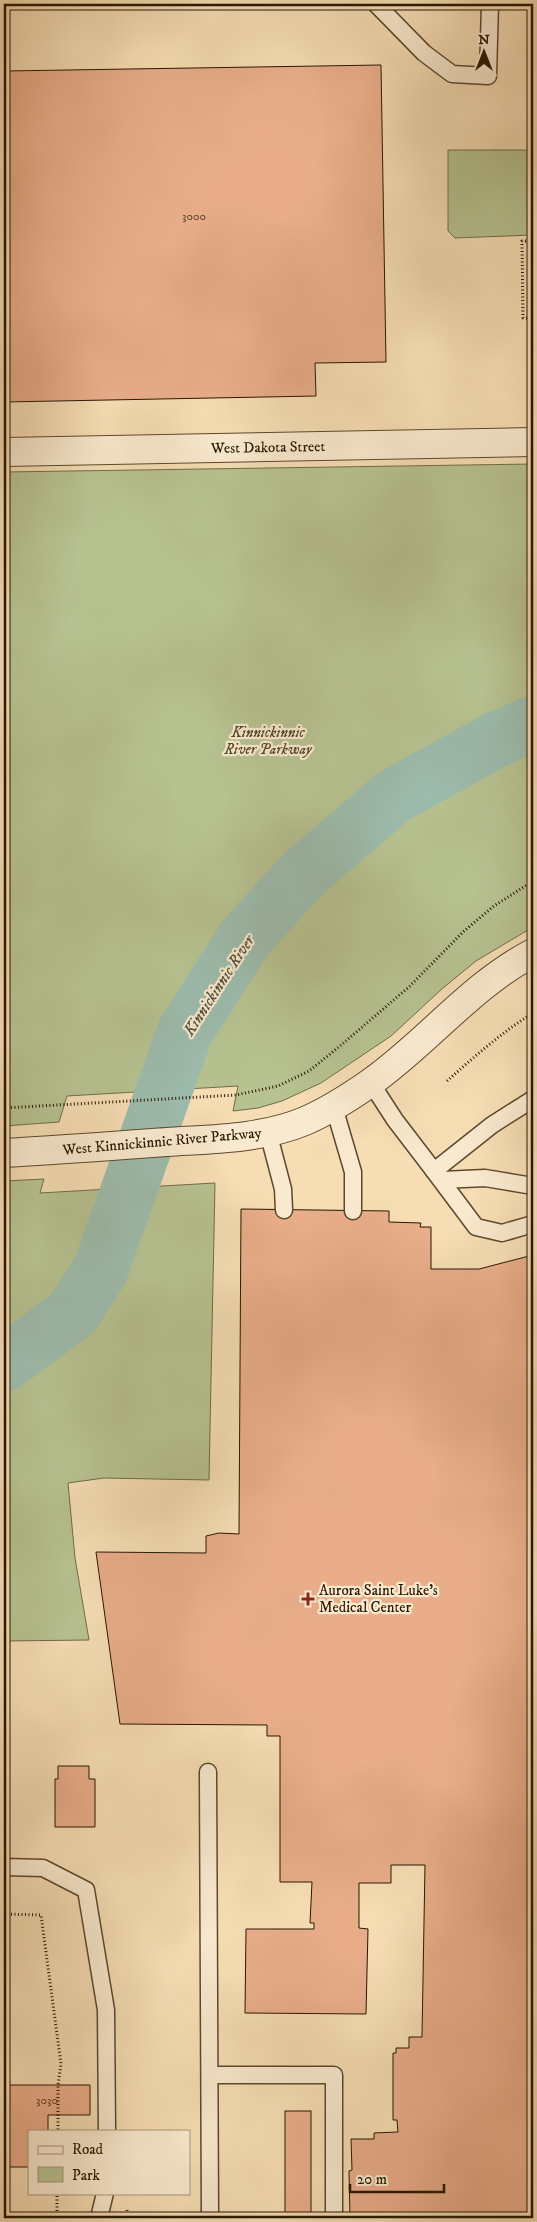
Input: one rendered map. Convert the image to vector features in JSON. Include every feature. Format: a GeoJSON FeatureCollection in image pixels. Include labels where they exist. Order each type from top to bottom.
{"type":"FeatureCollection","features":[{"type":"Feature","properties":{"kind":"street","name":"West Dakota Street"},"geometry":{"type":"LineString","coordinates":[[4,452],[533,442]]}},
{"type":"Feature","properties":{"kind":"street","name":"West Kinnickinnic River Parkway"},"geometry":{"type":"LineString","coordinates":[[4,1153],[227,1138],[268,1132],[304,1121],[334,1107],[370,1082],[398,1061],[472,995],[517,961],[533,953]]}},
{"type":"Feature","properties":{"kind":"lane"},"geometry":{"type":"LineString","coordinates":[[376,4],[424,53],[452,74],[488,76],[490,4]]}},
{"type":"Feature","properties":{"kind":"lane"},"geometry":{"type":"LineString","coordinates":[[370,1082],[395,1120],[476,1227],[502,1233],[533,1224]]}},
{"type":"Feature","properties":{"kind":"lane"},"geometry":{"type":"LineString","coordinates":[[438,1175],[492,1124],[533,1099]]}},
{"type":"Feature","properties":{"kind":"lane"},"geometry":{"type":"LineString","coordinates":[[334,1107],[353,1172],[353,1210]]}},
{"type":"Feature","properties":{"kind":"lane"},"geometry":{"type":"LineString","coordinates":[[268,1132],[283,1189],[284,1210]]}},
{"type":"Feature","properties":{"kind":"lane"},"geometry":{"type":"LineString","coordinates":[[438,1175],[485,1178],[533,1186]]}},
{"type":"Feature","properties":{"kind":"lane"},"geometry":{"type":"LineString","coordinates":[[208,1772],[210,2218]]}},
{"type":"Feature","properties":{"kind":"lane"},"geometry":{"type":"LineString","coordinates":[[4,1867],[43,1868],[86,1890],[106,2010],[107,2130]]}},
{"type":"Feature","properties":{"kind":"lane"},"geometry":{"type":"LineString","coordinates":[[210,2075],[334,2074],[334,2218]]}},
{"type":"Feature","properties":{"kind":"lane"},"geometry":{"type":"LineString","coordinates":[[99,2218],[105,2194]]}},
{"type":"Feature","properties":{"kind":"path"},"geometry":{"type":"LineString","coordinates":[[533,240],[522,241],[523,318],[533,318]]}},
{"type":"Feature","properties":{"kind":"path"},"geometry":{"type":"LineString","coordinates":[[4,1108],[236,1095],[278,1086],[309,1071],[410,986],[464,931],[494,906],[533,881]]}},
{"type":"Feature","properties":{"kind":"path"},"geometry":{"type":"LineString","coordinates":[[447,1082],[478,1054],[533,1013]]}},
{"type":"Feature","properties":{"kind":"path"},"geometry":{"type":"LineString","coordinates":[[4,1914],[41,1915],[61,2064],[58,2085],[58,2130]]}},
{"type":"Feature","properties":{"kind":"path"},"geometry":{"type":"LineString","coordinates":[[57,2218],[58,2194]]}},
{"type":"Feature","properties":{"kind":"green space"},"geometry":{"type":"Polygon","coordinates":[[[448,150],[533,150],[533,235],[455,238],[448,231],[448,150]]]}},
{"type":"Feature","properties":{"kind":"green space","name":"Kinnickinnic River Parkway"},"geometry":{"type":"Polygon","coordinates":[[[533,464],[533,927],[476,961],[443,988],[391,1036],[321,1083],[282,1101],[258,1108],[233,1111],[238,1086],[67,1096],[59,1122],[4,1126],[4,472],[533,464]]]}},
{"type":"Feature","properties":{"kind":"green space"},"geometry":{"type":"Polygon","coordinates":[[[44,1179],[40,1193],[215,1183],[209,1480],[104,1478],[68,1483],[75,1558],[89,1640],[4,1641],[4,1181],[44,1179]]]}},
{"type":"Feature","properties":{"kind":"building"},"geometry":{"type":"Polygon","coordinates":[[[381,65],[386,362],[315,363],[316,396],[4,402],[4,71],[381,65]]]}},
{"type":"Feature","properties":{"kind":"building","name":"Aurora Saint Luke's Medical Center"},"geometry":{"type":"Polygon","coordinates":[[[241,1209],[389,1211],[389,1222],[421,1223],[420,1227],[431,1227],[431,1269],[479,1269],[533,1255],[533,2218],[350,2218],[349,2171],[352,2170],[351,2139],[374,2139],[374,2133],[398,2132],[397,2120],[393,2120],[393,2053],[396,2053],[396,2048],[409,2048],[409,2037],[422,2037],[425,1865],[391,1865],[391,1883],[359,1883],[359,1928],[368,1929],[366,2014],[245,2013],[246,1929],[314,1929],[314,1923],[310,1923],[312,1882],[280,1882],[280,1736],[267,1736],[267,1725],[120,1724],[96,1552],[206,1553],[206,1536],[219,1533],[239,1534],[241,1209]]]}},
{"type":"Feature","properties":{"kind":"building"},"geometry":{"type":"Polygon","coordinates":[[[58,1766],[89,1766],[89,1779],[95,1779],[95,1827],[55,1827],[55,1779],[58,1779],[58,1766]]]}},
{"type":"Feature","properties":{"kind":"building"},"geometry":{"type":"Polygon","coordinates":[[[4,2000],[8,2000],[9,2085],[90,2085],[90,2115],[48,2115],[48,2130],[28,2130],[28,2167],[7,2167],[7,2206],[4,2206],[4,2000]]]}},
{"type":"Feature","properties":{"kind":"building"},"geometry":{"type":"Polygon","coordinates":[[[285,2111],[311,2111],[311,2218],[285,2218],[285,2111]]]}},
{"type":"Feature","properties":{"kind":"waterway","name":"Kinnickinnic River"},"geometry":{"type":"LineString","coordinates":[[4,1364],[72,1314],[100,1271],[185,1032],[245,938],[303,874],[394,796],[499,738],[533,724]]}},
{"type":"Feature","properties":{"kind":"place","name":"Aurora Saint Luke's Medical Center"},"geometry":{"type":"Point","coordinates":[308,1599]}}]}
